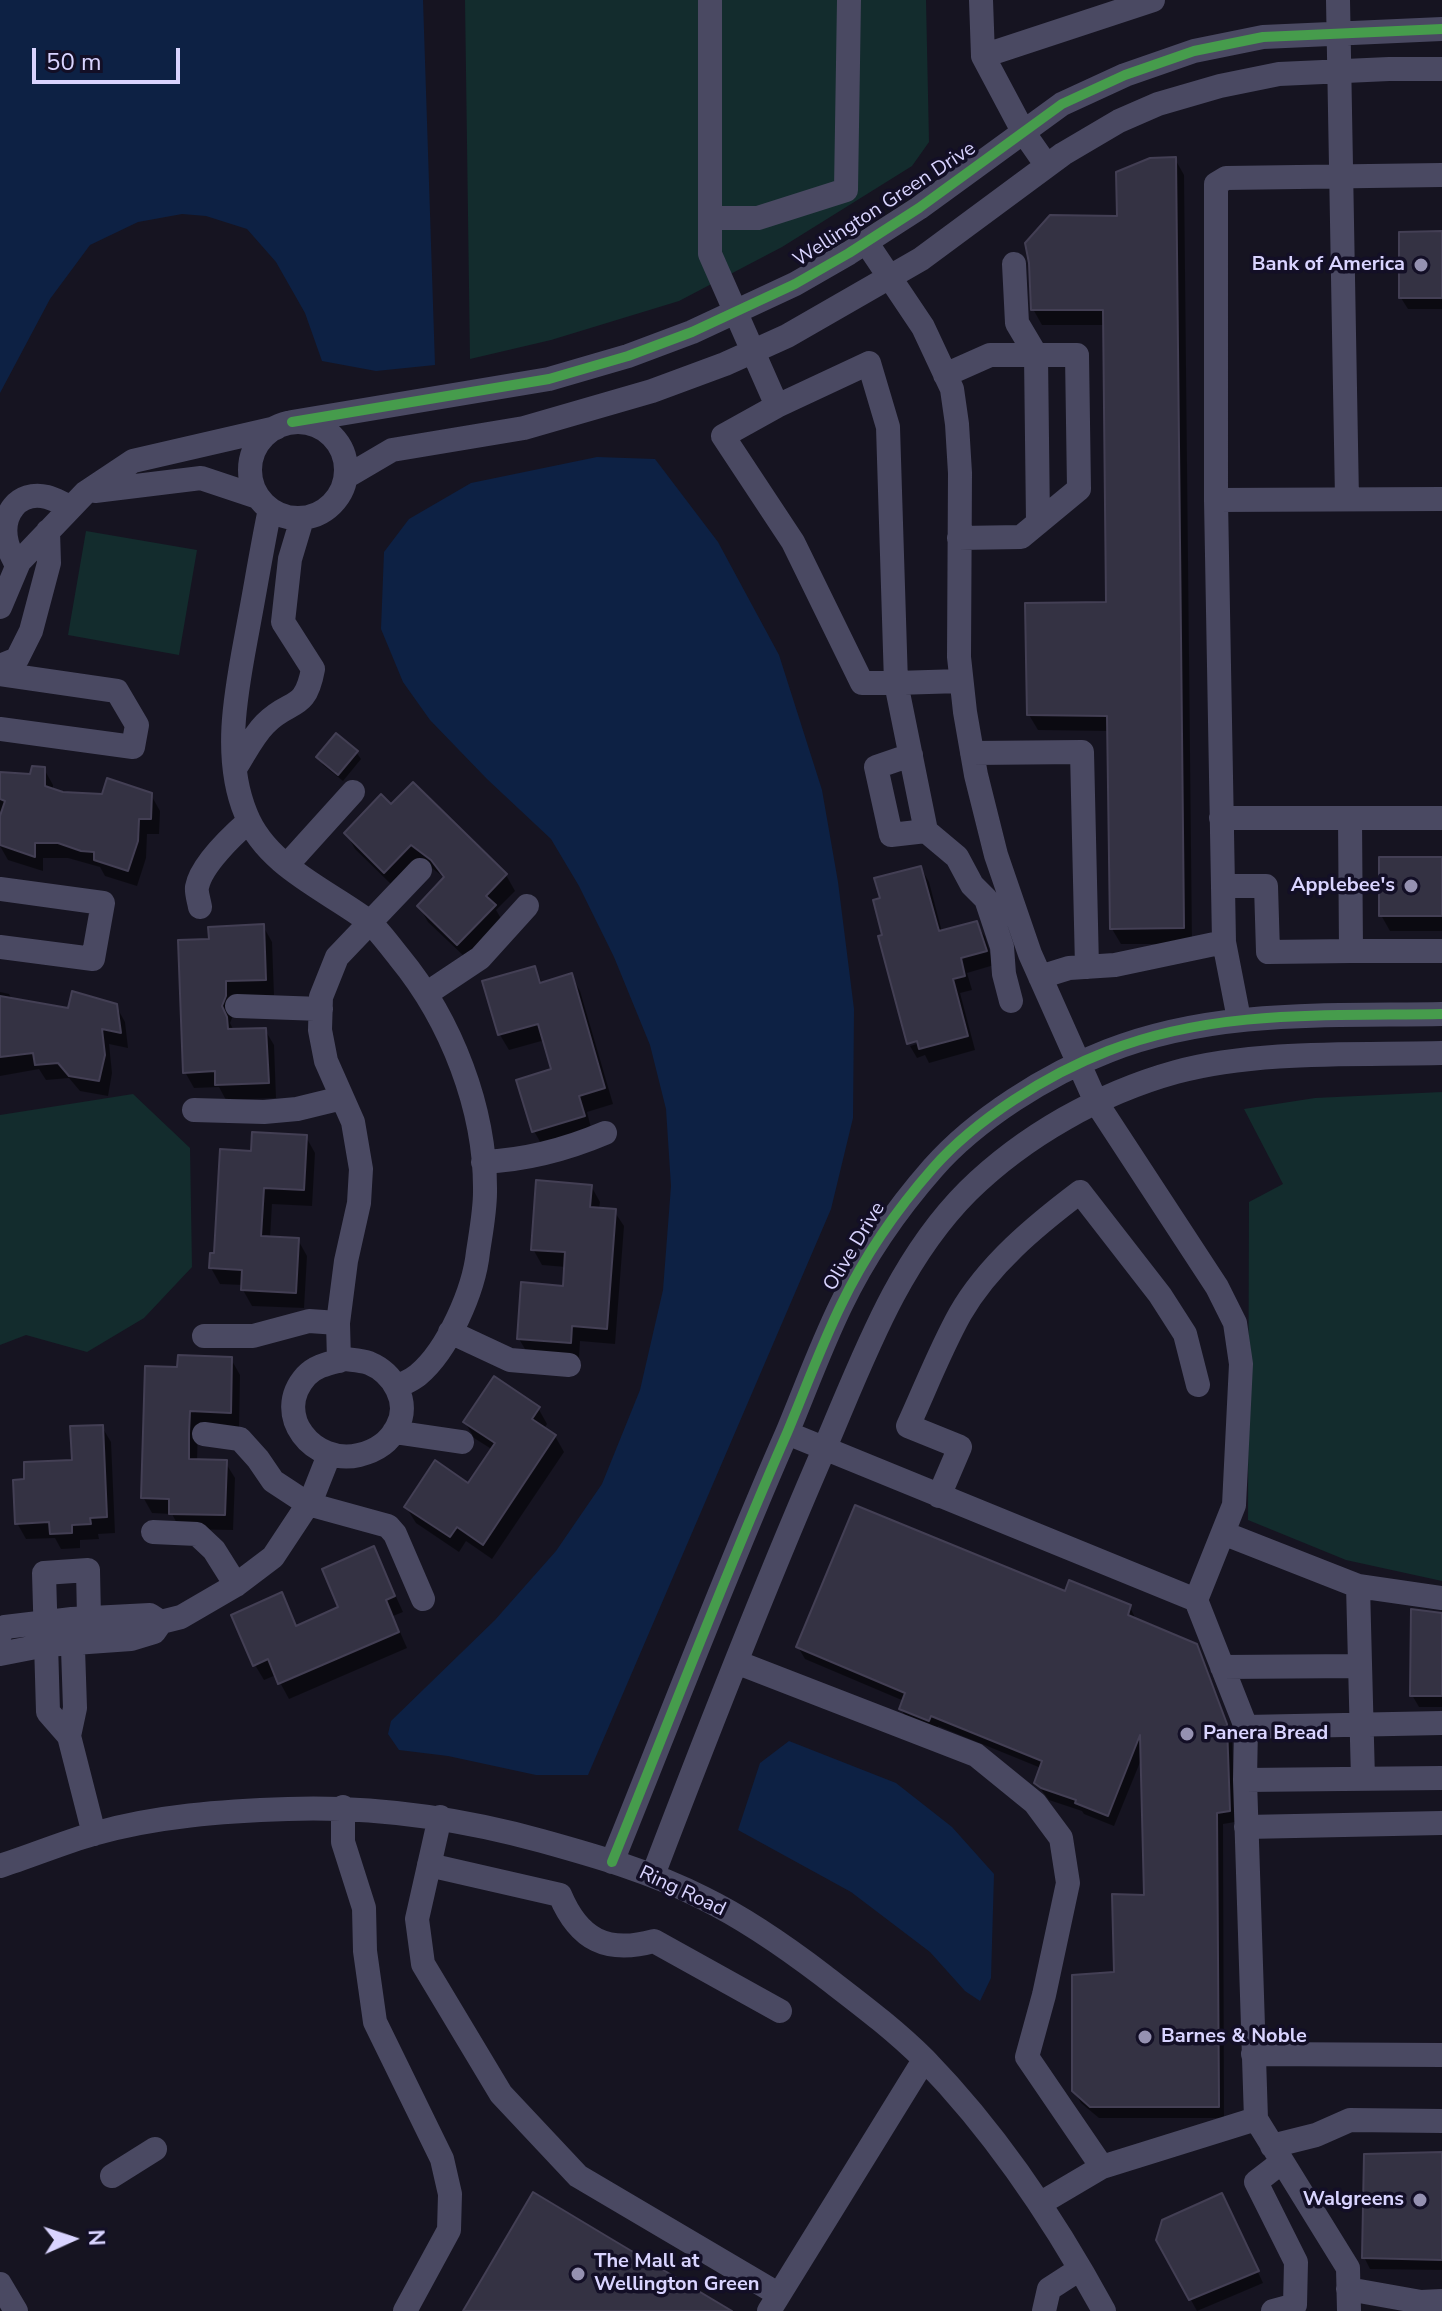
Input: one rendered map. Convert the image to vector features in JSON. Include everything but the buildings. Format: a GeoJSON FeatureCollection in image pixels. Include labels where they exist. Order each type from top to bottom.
{"type":"FeatureCollection","features":[{"type":"Feature","properties":{"kind":"street"},"geometry":{"type":"LineString","coordinates":[[710,0],[710,254],[777,406]]}},
{"type":"Feature","properties":{"kind":"street"},"geometry":{"type":"LineString","coordinates":[[710,218],[758,218],[846,190],[849,0]]}},
{"type":"Feature","properties":{"kind":"street"},"geometry":{"type":"LineString","coordinates":[[981,0],[983,56],[1024,133],[1047,166]]}},
{"type":"Feature","properties":{"kind":"street"},"geometry":{"type":"LineString","coordinates":[[983,56],[1153,0]]}},
{"type":"Feature","properties":{"kind":"street"},"geometry":{"type":"LineString","coordinates":[[1338,0],[1347,499]]}},
{"type":"Feature","properties":{"kind":"street","name":"Wellington Green Drive"},"geometry":{"type":"LineString","coordinates":[[9,586],[48,531],[78,500],[133,461],[284,425],[549,379],[628,356],[795,284],[919,208],[1062,104],[1125,75],[1194,51],[1263,37],[1442,29]]}},
{"type":"Feature","properties":{"kind":"street"},"geometry":{"type":"LineString","coordinates":[[346,477],[392,450],[524,428],[585,412],[652,391],[787,336],[921,259],[1047,166],[1119,121],[1158,104],[1220,86],[1279,74],[1442,69]]}},
{"type":"Feature","properties":{"kind":"street"},"geometry":{"type":"LineString","coordinates":[[1239,1019],[1224,942],[1216,500],[1216,184],[1226,178],[1442,175]]}},
{"type":"Feature","properties":{"kind":"street"},"geometry":{"type":"LineString","coordinates":[[866,242],[923,327],[952,389],[957,424],[961,681],[972,753],[996,855],[1040,977],[1096,1102],[1217,1287],[1235,1323],[1241,1364],[1234,1505],[1196,1600],[1246,1727],[1246,1827],[1256,2119],[1348,2268],[1348,2300],[1442,2301]]}},
{"type":"Feature","properties":{"kind":"street"},"geometry":{"type":"LineString","coordinates":[[1014,264],[1017,323],[1036,355],[1038,523]]}},
{"type":"Feature","properties":{"kind":"street"},"geometry":{"type":"LineString","coordinates":[[945,375],[990,355],[1077,355],[1079,489],[1021,537],[959,538]]}},
{"type":"Feature","properties":{"kind":"street"},"geometry":{"type":"LineString","coordinates":[[961,681],[896,683],[862,683],[793,542],[723,436],[777,406],[869,363],[888,427],[896,683],[926,831],[957,857],[972,885],[986,899],[1002,947],[1004,974],[1011,1001]]}},
{"type":"Feature","properties":{"kind":"street"},"geometry":{"type":"LineString","coordinates":[[42,594],[9,586],[5,531],[6,517],[15,502],[28,497],[78,500],[201,478],[264,503],[284,516],[302,519],[317,515],[331,506],[341,493],[346,477],[345,460],[339,444],[327,432],[312,424],[284,425],[263,438],[254,452],[251,481],[264,503],[235,700],[235,769],[245,813],[259,840],[287,865],[370,923],[426,994],[451,1042],[470,1092],[481,1140],[485,1192],[477,1266],[450,1332],[436,1357],[416,1377],[397,1387]]}},
{"type":"Feature","properties":{"kind":"street"},"geometry":{"type":"LineString","coordinates":[[1216,500],[1442,499]]}},
{"type":"Feature","properties":{"kind":"street"},"geometry":{"type":"LineString","coordinates":[[235,769],[257,731],[268,720],[298,703],[309,690],[313,669],[283,622],[290,559],[302,519]]}},
{"type":"Feature","properties":{"kind":"street"},"geometry":{"type":"LineString","coordinates":[[0,666],[17,659],[31,631],[49,563],[48,531]]}},
{"type":"Feature","properties":{"kind":"street"},"geometry":{"type":"LineString","coordinates":[[0,674],[117,691],[137,725],[133,747],[0,729]]}},
{"type":"Feature","properties":{"kind":"street"},"geometry":{"type":"LineString","coordinates":[[972,753],[1082,752],[1087,967]]}},
{"type":"Feature","properties":{"kind":"street"},"geometry":{"type":"LineString","coordinates":[[911,755],[876,767],[891,835],[926,831]]}},
{"type":"Feature","properties":{"kind":"street"},"geometry":{"type":"LineString","coordinates":[[287,865],[353,792]]}},
{"type":"Feature","properties":{"kind":"street"},"geometry":{"type":"LineString","coordinates":[[1221,818],[1442,818]]}},
{"type":"Feature","properties":{"kind":"street"},"geometry":{"type":"LineString","coordinates":[[1350,818],[1351,951]]}},
{"type":"Feature","properties":{"kind":"street"},"geometry":{"type":"LineString","coordinates":[[200,907],[197,887],[208,867],[224,842],[249,821]]}},
{"type":"Feature","properties":{"kind":"street"},"geometry":{"type":"LineString","coordinates":[[339,1361],[338,1323],[346,1261],[359,1203],[361,1169],[353,1122],[326,1061],[320,1030],[321,997],[337,957],[420,870]]}},
{"type":"Feature","properties":{"kind":"street"},"geometry":{"type":"LineString","coordinates":[[1223,886],[1266,886],[1268,952],[1442,951]]}},
{"type":"Feature","properties":{"kind":"street"},"geometry":{"type":"LineString","coordinates":[[0,889],[103,903],[93,959],[0,947]]}},
{"type":"Feature","properties":{"kind":"street"},"geometry":{"type":"LineString","coordinates":[[426,994],[480,958],[527,906]]}},
{"type":"Feature","properties":{"kind":"street"},"geometry":{"type":"LineString","coordinates":[[1040,977],[1069,968],[1115,965],[1224,942]]}},
{"type":"Feature","properties":{"kind":"street"},"geometry":{"type":"LineString","coordinates":[[237,1006],[321,1009]]}},
{"type":"Feature","properties":{"kind":"street","name":"Olive Drive"},"geometry":{"type":"LineString","coordinates":[[612,1862],[762,1488],[841,1304],[885,1228],[936,1165],[967,1135],[1005,1107],[1109,1050],[1239,1019],[1442,1014]]}},
{"type":"Feature","properties":{"kind":"street"},"geometry":{"type":"LineString","coordinates":[[653,1875],[805,1489],[879,1322],[913,1263],[969,1190],[1021,1147],[1096,1102],[1176,1072],[1285,1057],[1442,1053]]}},
{"type":"Feature","properties":{"kind":"street"},"geometry":{"type":"LineString","coordinates":[[194,1110],[264,1112],[297,1109],[342,1098]]}},
{"type":"Feature","properties":{"kind":"street"},"geometry":{"type":"LineString","coordinates":[[483,1162],[513,1160],[567,1149],[605,1133]]}},
{"type":"Feature","properties":{"kind":"street"},"geometry":{"type":"LineString","coordinates":[[939,1496],[960,1447],[908,1426],[935,1366],[961,1312],[996,1266],[1037,1225],[1080,1192],[1160,1295],[1185,1334],[1198,1385]]}},
{"type":"Feature","properties":{"kind":"street"},"geometry":{"type":"LineString","coordinates":[[204,1336],[253,1336],[309,1321],[338,1323]]}},
{"type":"Feature","properties":{"kind":"street"},"geometry":{"type":"LineString","coordinates":[[450,1332],[510,1360],[569,1365]]}},
{"type":"Feature","properties":{"kind":"street"},"geometry":{"type":"LineString","coordinates":[[366,1362],[384,1372],[397,1387],[402,1405],[399,1424],[388,1441],[371,1453],[350,1458],[329,1455],[310,1445],[298,1430],[293,1411],[296,1392],[307,1376],[324,1364],[366,1362]]}},
{"type":"Feature","properties":{"kind":"street"},"geometry":{"type":"LineString","coordinates":[[394,1432],[462,1442]]}},
{"type":"Feature","properties":{"kind":"street"},"geometry":{"type":"LineString","coordinates":[[787,1433],[1196,1600]]}},
{"type":"Feature","properties":{"kind":"street"},"geometry":{"type":"LineString","coordinates":[[204,1434],[240,1439],[273,1481],[308,1504],[388,1526],[395,1534],[423,1599]]}},
{"type":"Feature","properties":{"kind":"street"},"geometry":{"type":"LineString","coordinates":[[0,1654],[45,1634],[78,1627],[131,1639],[154,1632],[161,1622],[181,1617],[236,1585],[273,1557],[308,1504],[329,1455]]}},
{"type":"Feature","properties":{"kind":"street"},"geometry":{"type":"LineString","coordinates":[[153,1532],[197,1534],[214,1550],[236,1585]]}},
{"type":"Feature","properties":{"kind":"street"},"geometry":{"type":"LineString","coordinates":[[1223,1533],[1358,1586],[1442,1598]]}},
{"type":"Feature","properties":{"kind":"street"},"geometry":{"type":"LineString","coordinates":[[69,1736],[48,1712],[44,1573],[88,1570],[78,1627],[75,1708],[69,1736],[94,1834]]}},
{"type":"Feature","properties":{"kind":"street"},"geometry":{"type":"LineString","coordinates":[[1358,1586],[1363,1779]]}},
{"type":"Feature","properties":{"kind":"street"},"geometry":{"type":"LineString","coordinates":[[0,1634],[5,1627],[45,1634]]}},
{"type":"Feature","properties":{"kind":"street"},"geometry":{"type":"LineString","coordinates":[[736,1662],[976,1755],[1035,1803],[1061,1838],[1068,1883],[1027,2057],[1102,2167]]}},
{"type":"Feature","properties":{"kind":"street"},"geometry":{"type":"LineString","coordinates":[[1222,1667],[1360,1666]]}},
{"type":"Feature","properties":{"kind":"street"},"geometry":{"type":"LineString","coordinates":[[1246,1727],[1442,1723]]}},
{"type":"Feature","properties":{"kind":"street"},"geometry":{"type":"LineString","coordinates":[[1245,1780],[1442,1778]]}},
{"type":"Feature","properties":{"kind":"street"},"geometry":{"type":"LineString","coordinates":[[343,1807],[343,1842],[364,1908],[365,1951],[375,2022],[442,2159],[450,2194],[449,2230],[405,2311]]}},
{"type":"Feature","properties":{"kind":"street","name":"Ring Road"},"geometry":{"type":"LineString","coordinates":[[0,1866],[94,1834],[158,1821],[243,1810],[343,1807],[440,1817],[508,1832],[653,1875],[704,1898],[781,1944],[866,2008],[924,2060],[984,2128],[1041,2203],[1104,2311]]}},
{"type":"Feature","properties":{"kind":"street"},"geometry":{"type":"LineString","coordinates":[[440,1817],[417,1919],[423,1964],[501,2094],[578,2176],[773,2303],[924,2060]]}},
{"type":"Feature","properties":{"kind":"street"},"geometry":{"type":"LineString","coordinates":[[1246,1827],[1442,1823]]}},
{"type":"Feature","properties":{"kind":"street"},"geometry":{"type":"LineString","coordinates":[[429,1865],[560,1895],[569,1917],[586,1934],[607,1945],[631,1947],[654,1941],[780,2011]]}},
{"type":"Feature","properties":{"kind":"street"},"geometry":{"type":"LineString","coordinates":[[1253,2054],[1442,2055]]}},
{"type":"Feature","properties":{"kind":"street"},"geometry":{"type":"LineString","coordinates":[[1041,2203],[1102,2167],[1256,2119]]}},
{"type":"Feature","properties":{"kind":"street"},"geometry":{"type":"LineString","coordinates":[[1273,2311],[1295,2305],[1296,2262],[1256,2182],[1277,2154],[1350,2120],[1442,2121]]}},
{"type":"Feature","properties":{"kind":"street"},"geometry":{"type":"LineString","coordinates":[[112,2176],[155,2149]]}},
{"type":"Feature","properties":{"kind":"street"},"geometry":{"type":"LineString","coordinates":[[1044,2311],[1049,2289],[1080,2269]]}},
{"type":"Feature","properties":{"kind":"green space"},"geometry":{"type":"Polygon","coordinates":[[[465,0],[926,0],[929,142],[912,166],[782,247],[679,301],[551,340],[470,359],[465,0]]]}},
{"type":"Feature","properties":{"kind":"green space"},"geometry":{"type":"Polygon","coordinates":[[[86,531],[197,550],[179,655],[68,635],[86,531]]]}},
{"type":"Feature","properties":{"kind":"green space"},"geometry":{"type":"Polygon","coordinates":[[[1442,1092],[1442,1581],[1346,1560],[1248,1520],[1249,1202],[1283,1184],[1244,1109],[1315,1098],[1442,1092]]]}},
{"type":"Feature","properties":{"kind":"green space"},"geometry":{"type":"Polygon","coordinates":[[[133,1094],[190,1148],[192,1267],[144,1318],[87,1352],[26,1335],[0,1345],[0,1115],[133,1094]]]}},
{"type":"Feature","properties":{"kind":"water"},"geometry":{"type":"Polygon","coordinates":[[[0,0],[423,0],[435,365],[376,371],[322,361],[305,313],[276,262],[247,229],[206,216],[182,214],[138,222],[90,245],[50,299],[0,393],[0,0]]]}},
{"type":"Feature","properties":{"kind":"water"},"geometry":{"type":"Polygon","coordinates":[[[597,457],[655,459],[718,542],[779,655],[822,790],[838,882],[854,1009],[853,1118],[831,1209],[588,1775],[536,1775],[448,1756],[399,1750],[388,1734],[391,1721],[495,1620],[556,1551],[602,1484],[640,1390],[663,1290],[671,1186],[666,1109],[650,1045],[614,957],[579,886],[551,839],[430,720],[403,682],[381,629],[384,552],[409,519],[471,483],[597,457]]]}},
{"type":"Feature","properties":{"kind":"water"},"geometry":{"type":"Polygon","coordinates":[[[789,1741],[896,1783],[952,1827],[994,1874],[991,1978],[980,2001],[965,1991],[930,1952],[851,1892],[738,1830],[760,1763],[789,1741]]]}},
{"type":"Feature","properties":{"kind":"cycle path"},"geometry":{"type":"LineString","coordinates":[[292,422],[549,379],[628,356],[692,332],[795,284],[849,253],[919,208],[1062,104],[1125,75],[1194,51],[1263,37],[1442,29]]}},
{"type":"Feature","properties":{"kind":"cycle path"},"geometry":{"type":"LineString","coordinates":[[612,1862],[742,1539],[841,1305],[860,1268],[894,1216],[950,1150],[991,1116],[1038,1085],[1085,1061],[1148,1037],[1231,1021],[1442,1014]]}},
{"type":"Feature","properties":{"kind":"place","name":"Bank of America"},"geometry":{"type":"Point","coordinates":[1421,265]}},
{"type":"Feature","properties":{"kind":"place","name":"Applebee's"},"geometry":{"type":"Point","coordinates":[1411,886]}},
{"type":"Feature","properties":{"kind":"place","name":"Panera Bread"},"geometry":{"type":"Point","coordinates":[1187,1734]}},
{"type":"Feature","properties":{"kind":"place","name":"Barnes & Noble"},"geometry":{"type":"Point","coordinates":[1145,2037]}},
{"type":"Feature","properties":{"kind":"place","name":"Walgreens"},"geometry":{"type":"Point","coordinates":[1420,2200]}},
{"type":"Feature","properties":{"kind":"place","name":"The Mall at Wellington Green"},"geometry":{"type":"Point","coordinates":[578,2274]}}]}
